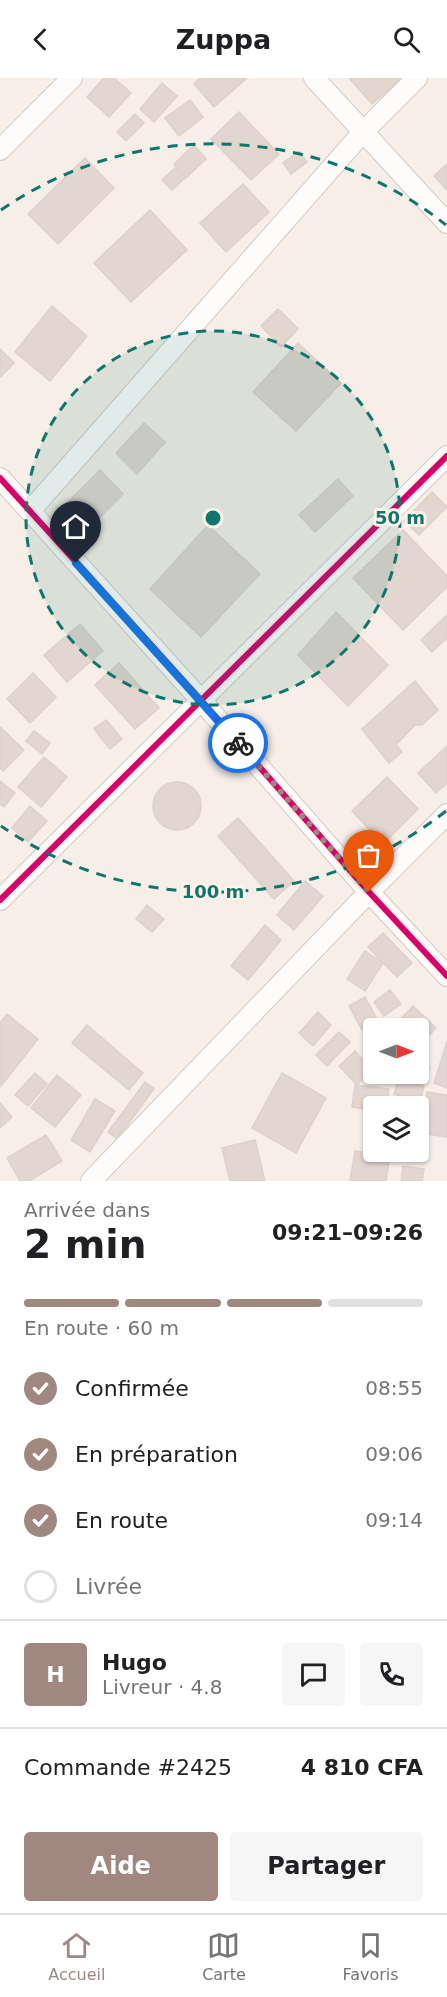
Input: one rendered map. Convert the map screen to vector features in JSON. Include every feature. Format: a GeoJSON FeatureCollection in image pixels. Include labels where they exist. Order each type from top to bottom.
{"type":"FeatureCollection","features":[{"type":"Feature","properties":{"kind":"street"},"geometry":{"type":"LineString","coordinates":[[0,150],[72,78]]}},
{"type":"Feature","properties":{"kind":"street"},"geometry":{"type":"LineString","coordinates":[[314,78],[447,223]]}},
{"type":"Feature","properties":{"kind":"street"},"geometry":{"type":"LineString","coordinates":[[30,511],[363,132],[417,78]]}},
{"type":"Feature","properties":{"kind":"street"},"geometry":{"type":"LineString","coordinates":[[0,900],[447,456]]}},
{"type":"Feature","properties":{"kind":"street"},"geometry":{"type":"LineString","coordinates":[[0,478],[200,699],[369,892],[447,976]]}},
{"type":"Feature","properties":{"kind":"street"},"geometry":{"type":"LineString","coordinates":[[91,1181],[447,814]]}},
{"type":"Feature","properties":{"kind":"building"},"geometry":{"type":"Polygon","coordinates":[[[104,78],[114,78],[131,93],[109,117],[87,97],[104,78]]]}},
{"type":"Feature","properties":{"kind":"building"},"geometry":{"type":"Polygon","coordinates":[[[200,78],[247,78],[214,107],[194,84],[200,78]]]}},
{"type":"Feature","properties":{"kind":"building"},"geometry":{"type":"Polygon","coordinates":[[[349,78],[402,78],[372,104],[349,78]]]}},
{"type":"Feature","properties":{"kind":"building"},"geometry":{"type":"Polygon","coordinates":[[[162,83],[177,96],[154,122],[140,109],[162,83]]]}},
{"type":"Feature","properties":{"kind":"building"},"geometry":{"type":"Polygon","coordinates":[[[190,100],[203,117],[179,136],[165,118],[190,100]]]}},
{"type":"Feature","properties":{"kind":"building"},"geometry":{"type":"Polygon","coordinates":[[[239,112],[279,154],[251,180],[211,139],[239,112]]]}},
{"type":"Feature","properties":{"kind":"building"},"geometry":{"type":"Polygon","coordinates":[[[135,114],[144,123],[126,141],[117,132],[135,114]]]}},
{"type":"Feature","properties":{"kind":"building"},"geometry":{"type":"Polygon","coordinates":[[[194,145],[206,159],[186,178],[174,164],[194,145]]]}},
{"type":"Feature","properties":{"kind":"building"},"geometry":{"type":"Polygon","coordinates":[[[299,151],[307,162],[291,174],[283,163],[299,151]]]}},
{"type":"Feature","properties":{"kind":"building"},"geometry":{"type":"Polygon","coordinates":[[[85,158],[114,188],[58,244],[28,214],[85,158]]]}},
{"type":"Feature","properties":{"kind":"building"},"geometry":{"type":"Polygon","coordinates":[[[447,164],[447,190],[434,176],[447,164]]]}},
{"type":"Feature","properties":{"kind":"building"},"geometry":{"type":"Polygon","coordinates":[[[176,167],[186,177],[172,190],[162,180],[176,167]]]}},
{"type":"Feature","properties":{"kind":"building"},"geometry":{"type":"Polygon","coordinates":[[[243,184],[269,212],[226,252],[200,223],[243,184]]]}},
{"type":"Feature","properties":{"kind":"building"},"geometry":{"type":"Polygon","coordinates":[[[150,210],[187,250],[131,302],[94,263],[150,210]]]}},
{"type":"Feature","properties":{"kind":"building"},"geometry":{"type":"Polygon","coordinates":[[[52,306],[87,336],[50,381],[15,352],[52,306]]]}},
{"type":"Feature","properties":{"kind":"building"},"geometry":{"type":"Polygon","coordinates":[[[278,309],[298,329],[281,347],[261,326],[278,309]]]}},
{"type":"Feature","properties":{"kind":"building"},"geometry":{"type":"Polygon","coordinates":[[[298,343],[341,383],[296,431],[253,392],[298,343]]]}},
{"type":"Feature","properties":{"kind":"building"},"geometry":{"type":"Polygon","coordinates":[[[0,349],[14,363],[0,377],[0,349]]]}},
{"type":"Feature","properties":{"kind":"building"},"geometry":{"type":"Polygon","coordinates":[[[144,423],[165,442],[137,474],[116,453],[144,423]]]}},
{"type":"Feature","properties":{"kind":"building"},"geometry":{"type":"Polygon","coordinates":[[[100,470],[123,494],[90,527],[66,504],[100,470]]]}},
{"type":"Feature","properties":{"kind":"building"},"geometry":{"type":"Polygon","coordinates":[[[338,479],[353,496],[315,532],[299,515],[338,479]]]}},
{"type":"Feature","properties":{"kind":"building"},"geometry":{"type":"Polygon","coordinates":[[[432,492],[447,507],[419,535],[404,521],[432,492]]]}},
{"type":"Feature","properties":{"kind":"building"},"geometry":{"type":"Polygon","coordinates":[[[208,525],[260,574],[201,637],[150,589],[208,525]]]}},
{"type":"Feature","properties":{"kind":"building"},"geometry":{"type":"Polygon","coordinates":[[[403,530],[447,576],[447,587],[403,630],[353,578],[403,530]]]}},
{"type":"Feature","properties":{"kind":"building"},"geometry":{"type":"Polygon","coordinates":[[[336,612],[388,665],[348,706],[298,655],[336,612]]]}},
{"type":"Feature","properties":{"kind":"building"},"geometry":{"type":"Polygon","coordinates":[[[447,615],[447,638],[432,652],[421,640],[447,615]]]}},
{"type":"Feature","properties":{"kind":"building"},"geometry":{"type":"Polygon","coordinates":[[[80,624],[103,651],[67,682],[44,655],[80,624]]]}},
{"type":"Feature","properties":{"kind":"building"},"geometry":{"type":"Polygon","coordinates":[[[119,663],[159,708],[135,729],[95,685],[119,663]]]}},
{"type":"Feature","properties":{"kind":"building"},"geometry":{"type":"Polygon","coordinates":[[[33,673],[56,697],[30,723],[7,699],[33,673]]]}},
{"type":"Feature","properties":{"kind":"building"},"geometry":{"type":"Polygon","coordinates":[[[415,681],[438,710],[422,725],[415,725],[396,745],[402,752],[389,763],[362,729],[415,681]]]}},
{"type":"Feature","properties":{"kind":"building"},"geometry":{"type":"Polygon","coordinates":[[[106,720],[122,739],[110,749],[94,729],[106,720]]]}},
{"type":"Feature","properties":{"kind":"building"},"geometry":{"type":"Polygon","coordinates":[[[0,727],[24,750],[3,771],[0,768],[0,727]]]}},
{"type":"Feature","properties":{"kind":"building"},"geometry":{"type":"Polygon","coordinates":[[[34,731],[50,743],[42,754],[26,741],[34,731]]]}},
{"type":"Feature","properties":{"kind":"building"},"geometry":{"type":"Polygon","coordinates":[[[447,746],[447,783],[436,793],[418,773],[447,746]]]}},
{"type":"Feature","properties":{"kind":"building"},"geometry":{"type":"Polygon","coordinates":[[[44,757],[67,777],[41,807],[18,787],[44,757]]]}},
{"type":"Feature","properties":{"kind":"building"},"geometry":{"type":"Polygon","coordinates":[[[387,777],[418,809],[383,844],[352,811],[387,777]]]}},
{"type":"Feature","properties":{"kind":"building"},"geometry":{"type":"Polygon","coordinates":[[[0,781],[15,793],[4,807],[0,804],[0,781]]]}},
{"type":"Feature","properties":{"kind":"building"},"geometry":{"type":"Polygon","coordinates":[[[172,782],[182,782],[194,789],[201,801],[201,811],[194,823],[182,830],[172,830],[157,819],[153,811],[153,801],[164,786],[172,782]]]}},
{"type":"Feature","properties":{"kind":"building"},"geometry":{"type":"Polygon","coordinates":[[[30,806],[47,821],[28,842],[12,828],[30,806]]]}},
{"type":"Feature","properties":{"kind":"building"},"geometry":{"type":"Polygon","coordinates":[[[238,818],[294,881],[274,899],[218,836],[238,818]]]}},
{"type":"Feature","properties":{"kind":"building"},"geometry":{"type":"Polygon","coordinates":[[[305,881],[323,896],[294,930],[277,915],[305,881]]]}},
{"type":"Feature","properties":{"kind":"building"},"geometry":{"type":"Polygon","coordinates":[[[147,905],[164,919],[152,932],[136,919],[147,905]]]}},
{"type":"Feature","properties":{"kind":"building"},"geometry":{"type":"Polygon","coordinates":[[[265,925],[281,940],[248,980],[231,966],[265,925]]]}},
{"type":"Feature","properties":{"kind":"building"},"geometry":{"type":"Polygon","coordinates":[[[383,933],[412,963],[397,977],[368,947],[383,933]]]}},
{"type":"Feature","properties":{"kind":"building"},"geometry":{"type":"Polygon","coordinates":[[[365,951],[383,963],[365,991],[347,979],[365,951]]]}},
{"type":"Feature","properties":{"kind":"building"},"geometry":{"type":"Polygon","coordinates":[[[390,990],[401,1004],[384,1016],[374,1002],[390,990]]]}},
{"type":"Feature","properties":{"kind":"building"},"geometry":{"type":"Polygon","coordinates":[[[365,997],[376,1018],[363,1018],[362,1030],[349,1006],[365,997]]]}},
{"type":"Feature","properties":{"kind":"building"},"geometry":{"type":"Polygon","coordinates":[[[413,1006],[426,1018],[402,1018],[413,1006]]]}},
{"type":"Feature","properties":{"kind":"building"},"geometry":{"type":"Polygon","coordinates":[[[318,1012],[331,1025],[313,1046],[299,1033],[318,1012]]]}},
{"type":"Feature","properties":{"kind":"building"},"geometry":{"type":"Polygon","coordinates":[[[7,1014],[38,1039],[1,1086],[0,1023],[7,1014]]]}},
{"type":"Feature","properties":{"kind":"building"},"geometry":{"type":"Polygon","coordinates":[[[429,1021],[436,1028],[429,1035],[429,1021]]]}},
{"type":"Feature","properties":{"kind":"building"},"geometry":{"type":"Polygon","coordinates":[[[87,1025],[143,1073],[129,1090],[72,1043],[87,1025]]]}},
{"type":"Feature","properties":{"kind":"building"},"geometry":{"type":"Polygon","coordinates":[[[339,1032],[350,1042],[327,1066],[316,1055],[339,1032]]]}},
{"type":"Feature","properties":{"kind":"building"},"geometry":{"type":"Polygon","coordinates":[[[447,1042],[447,1088],[434,1083],[447,1042]]]}},
{"type":"Feature","properties":{"kind":"building"},"geometry":{"type":"Polygon","coordinates":[[[355,1051],[363,1060],[363,1079],[357,1085],[339,1066],[355,1051]]]}},
{"type":"Feature","properties":{"kind":"building"},"geometry":{"type":"Polygon","coordinates":[[[35,1073],[47,1084],[28,1106],[15,1095],[35,1073]]]}},
{"type":"Feature","properties":{"kind":"building"},"geometry":{"type":"Polygon","coordinates":[[[282,1073],[326,1098],[296,1153],[252,1128],[282,1073]]]}},
{"type":"Feature","properties":{"kind":"building"},"geometry":{"type":"Polygon","coordinates":[[[57,1075],[81,1095],[55,1127],[31,1108],[57,1075]]]}},
{"type":"Feature","properties":{"kind":"building"},"geometry":{"type":"Polygon","coordinates":[[[145,1082],[154,1089],[117,1139],[108,1132],[145,1082]]]}},
{"type":"Feature","properties":{"kind":"building"},"geometry":{"type":"Polygon","coordinates":[[[397,1084],[424,1086],[422,1096],[394,1094],[397,1084]]]}},
{"type":"Feature","properties":{"kind":"building"},"geometry":{"type":"Polygon","coordinates":[[[355,1085],[389,1089],[388,1096],[363,1096],[363,1108],[352,1107],[355,1085]]]}},
{"type":"Feature","properties":{"kind":"building"},"geometry":{"type":"Polygon","coordinates":[[[427,1092],[447,1095],[447,1137],[429,1134],[429,1096],[426,1096],[427,1092]]]}},
{"type":"Feature","properties":{"kind":"building"},"geometry":{"type":"Polygon","coordinates":[[[95,1099],[115,1111],[90,1152],[71,1140],[95,1099]]]}},
{"type":"Feature","properties":{"kind":"building"},"geometry":{"type":"Polygon","coordinates":[[[0,1103],[12,1117],[0,1128],[0,1103]]]}},
{"type":"Feature","properties":{"kind":"building"},"geometry":{"type":"Polygon","coordinates":[[[46,1135],[62,1161],[29,1181],[20,1181],[7,1158],[46,1135]]]}},
{"type":"Feature","properties":{"kind":"building"},"geometry":{"type":"Polygon","coordinates":[[[255,1140],[265,1181],[230,1181],[222,1148],[255,1140]]]}},
{"type":"Feature","properties":{"kind":"building"},"geometry":{"type":"Polygon","coordinates":[[[355,1151],[363,1152],[363,1162],[389,1162],[386,1181],[350,1181],[355,1151]]]}},
{"type":"Feature","properties":{"kind":"building"},"geometry":{"type":"Polygon","coordinates":[[[403,1166],[424,1169],[422,1181],[401,1181],[403,1166]]]}},
{"type":"Feature","properties":{"kind":"cycle path"},"geometry":{"type":"LineString","coordinates":[[0,900],[447,456]]}},
{"type":"Feature","properties":{"kind":"cycle path"},"geometry":{"type":"LineString","coordinates":[[0,478],[200,699],[369,892],[447,976]]}},
{"type":"Feature","properties":{"kind":"way so far"},"geometry":{"type":"LineString","coordinates":[[238,743],[369,892]]}},
{"type":"Feature","properties":{"kind":"route"},"geometry":{"type":"LineString","coordinates":[[76,563],[238,743]]}}]}
